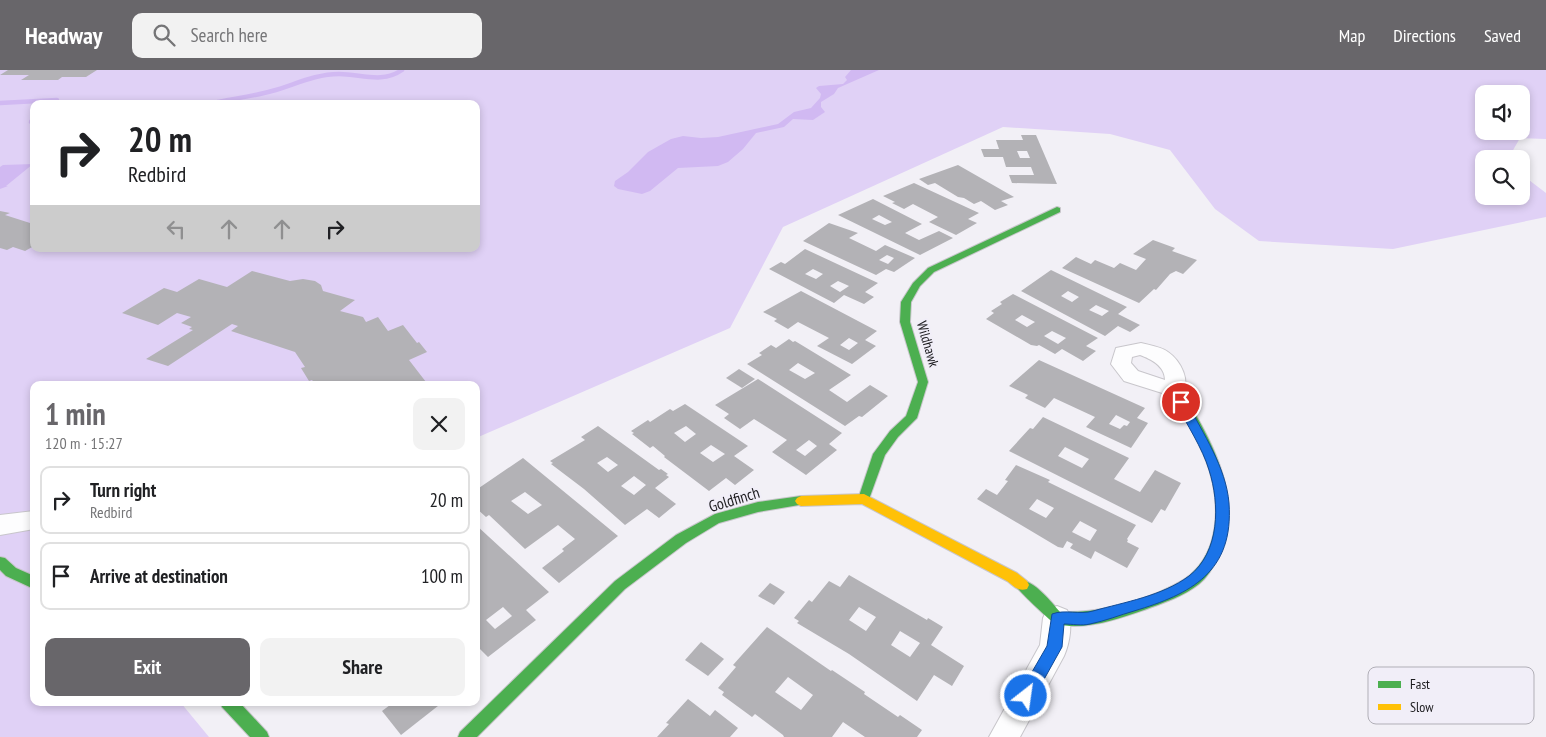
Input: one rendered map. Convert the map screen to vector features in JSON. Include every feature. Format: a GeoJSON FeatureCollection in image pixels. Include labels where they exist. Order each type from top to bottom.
{"type":"FeatureCollection","features":[{"type":"Feature","properties":{"kind":"street","name":"Wildhawk"},"geometry":{"type":"LineString","coordinates":[[864,499],[879,454],[894,434],[911,418],[923,382],[905,322],[906,302],[916,285],[931,270],[1058,210]]}},
{"type":"Feature","properties":{"kind":"street"},"geometry":{"type":"LineString","coordinates":[[1004,737],[1054,647],[1057,618],[1089,618],[1163,597],[1194,579],[1212,558],[1221,532],[1222,503],[1216,470],[1175,390]]}},
{"type":"Feature","properties":{"kind":"street","name":"Goldfinch"},"geometry":{"type":"LineString","coordinates":[[466,737],[620,585],[681,539],[716,519],[758,507],[814,499],[864,499],[1012,577],[1037,597],[1057,618]]}},
{"type":"Feature","properties":{"kind":"street"},"geometry":{"type":"LineString","coordinates":[[0,525],[30,521]]}},
{"type":"Feature","properties":{"kind":"street"},"geometry":{"type":"LineString","coordinates":[[0,562],[11,572],[30,580]]}},
{"type":"Feature","properties":{"kind":"street"},"geometry":{"type":"LineString","coordinates":[[232,706],[261,737]]}},
{"type":"Feature","properties":{"kind":"shaded area"},"geometry":{"type":"Polygon","coordinates":[[[0,70],[1546,70],[1546,139],[1530,138],[1530,85],[1475,85],[1475,140],[1519,140],[1513,150],[1475,150],[1475,205],[1530,205],[1530,181],[1546,193],[1546,217],[1393,249],[1259,241],[1215,209],[1170,150],[1110,134],[1003,127],[783,227],[730,328],[480,436],[480,381],[30,381],[30,706],[183,706],[209,737],[0,737],[0,70]]]}},
{"type":"Feature","properties":{"kind":"shaded area"},"geometry":{"type":"Polygon","coordinates":[[[851,70],[879,70],[838,88],[834,94],[821,102],[821,107],[825,112],[813,120],[793,119],[784,127],[756,133],[743,149],[728,162],[718,166],[678,168],[650,191],[642,194],[618,189],[614,186],[615,181],[628,172],[648,152],[671,139],[683,136],[718,137],[778,124],[794,112],[811,108],[820,98],[821,94],[816,88],[819,86],[843,84],[847,80],[845,77],[851,70]]]}},
{"type":"Feature","properties":{"kind":"shaded area"},"geometry":{"type":"Polygon","coordinates":[[[30,164],[30,166],[6,186],[8,186],[0,189],[0,167],[3,165],[30,164]]]}},
{"type":"Feature","properties":{"kind":"building"},"geometry":{"type":"Polygon","coordinates":[[[8,70],[97,70],[86,77],[62,77],[58,80],[21,80],[29,75],[0,75],[8,70]]]}},
{"type":"Feature","properties":{"kind":"building"},"geometry":{"type":"Polygon","coordinates":[[[1021,135],[1036,135],[1057,184],[1012,183],[1009,175],[1034,175],[1031,167],[1006,167],[1003,157],[984,157],[981,149],[999,149],[996,140],[1023,140],[1021,135]],[[1017,151],[1020,158],[1030,158],[1027,151],[1017,151]]]}},
{"type":"Feature","properties":{"kind":"building"},"geometry":{"type":"Polygon","coordinates":[[[958,165],[1014,197],[1001,201],[1008,205],[995,210],[981,201],[974,204],[935,183],[928,185],[919,179],[958,165]]]}},
{"type":"Feature","properties":{"kind":"building"},"geometry":{"type":"Polygon","coordinates":[[[914,183],[979,213],[968,219],[977,223],[956,235],[929,222],[938,217],[913,204],[904,209],[883,196],[914,183]]]}},
{"type":"Feature","properties":{"kind":"building"},"geometry":{"type":"Polygon","coordinates":[[[873,199],[922,224],[905,233],[919,240],[939,231],[953,238],[920,255],[838,215],[873,199]],[[879,215],[872,219],[885,225],[892,222],[879,215]]]}},
{"type":"Feature","properties":{"kind":"building"},"geometry":{"type":"Polygon","coordinates":[[[0,211],[10,213],[5,215],[30,223],[30,248],[25,251],[13,247],[7,250],[0,248],[0,211]]]}},
{"type":"Feature","properties":{"kind":"building"},"geometry":{"type":"Polygon","coordinates":[[[829,223],[858,233],[849,238],[876,251],[885,245],[915,258],[894,272],[886,269],[876,275],[803,241],[829,223]],[[887,255],[879,260],[888,264],[894,258],[887,255]]]}},
{"type":"Feature","properties":{"kind":"building"},"geometry":{"type":"Polygon","coordinates":[[[1153,240],[1175,248],[1172,251],[1197,260],[1183,274],[1176,271],[1170,274],[1156,290],[1154,289],[1139,303],[1062,268],[1076,257],[1091,264],[1095,260],[1114,268],[1120,263],[1136,270],[1146,259],[1133,254],[1153,240]]]}},
{"type":"Feature","properties":{"kind":"building"},"geometry":{"type":"Polygon","coordinates":[[[805,249],[878,283],[865,292],[874,297],[864,304],[844,295],[834,303],[769,269],[781,262],[785,264],[805,249]],[[813,269],[805,274],[816,279],[823,274],[813,269]],[[838,281],[830,286],[840,292],[849,286],[838,281]]]}},
{"type":"Feature","properties":{"kind":"building"},"geometry":{"type":"Polygon","coordinates":[[[1051,270],[1127,307],[1118,314],[1140,325],[1130,332],[1118,326],[1105,336],[1021,291],[1051,270]],[[1068,291],[1061,296],[1072,302],[1079,297],[1068,291]],[[1096,305],[1089,310],[1102,316],[1109,311],[1096,305]]]}},
{"type":"Feature","properties":{"kind":"building"},"geometry":{"type":"Polygon","coordinates":[[[252,271],[290,281],[303,279],[315,281],[321,285],[323,291],[355,300],[340,311],[363,317],[366,322],[378,317],[388,331],[403,325],[427,352],[409,360],[425,381],[309,381],[301,368],[305,367],[295,352],[231,331],[238,326],[232,324],[168,366],[146,359],[193,330],[189,329],[192,327],[181,323],[191,317],[177,313],[158,325],[122,313],[164,288],[177,292],[199,279],[227,287],[252,271]]]}},
{"type":"Feature","properties":{"kind":"building"},"geometry":{"type":"Polygon","coordinates":[[[801,291],[877,331],[865,340],[876,346],[852,364],[817,346],[829,338],[798,322],[788,329],[774,321],[777,319],[763,312],[801,291]],[[849,338],[840,345],[849,350],[858,343],[849,338]]]}},
{"type":"Feature","properties":{"kind":"building"},"geometry":{"type":"Polygon","coordinates":[[[1013,294],[1098,338],[1086,346],[1096,351],[1083,361],[1062,349],[1055,354],[1039,345],[1031,345],[986,319],[994,313],[991,311],[1002,304],[1000,302],[1013,294]],[[1022,315],[1015,320],[1027,327],[1035,322],[1022,315]],[[1052,331],[1044,336],[1058,344],[1066,338],[1052,331]]]}},
{"type":"Feature","properties":{"kind":"building"},"geometry":{"type":"Polygon","coordinates":[[[789,339],[793,342],[795,341],[851,375],[829,390],[847,402],[870,385],[888,396],[862,417],[859,416],[845,426],[747,364],[762,355],[759,353],[771,345],[776,348],[789,339]],[[798,363],[789,370],[805,379],[815,373],[798,363]]]}},
{"type":"Feature","properties":{"kind":"building"},"geometry":{"type":"Polygon","coordinates":[[[1039,360],[1145,408],[1137,418],[1148,423],[1131,448],[1086,427],[1095,417],[1054,398],[1045,408],[1025,398],[1028,395],[1009,386],[1039,360]],[[1116,415],[1109,424],[1120,429],[1124,425],[1127,426],[1130,422],[1116,415]]]}},
{"type":"Feature","properties":{"kind":"building"},"geometry":{"type":"Polygon","coordinates":[[[739,369],[755,379],[742,388],[726,378],[739,369]]]}},
{"type":"Feature","properties":{"kind":"building"},"geometry":{"type":"Polygon","coordinates":[[[758,379],[842,433],[829,444],[837,450],[806,475],[772,452],[787,440],[754,419],[740,429],[724,418],[729,414],[715,405],[758,379]],[[809,440],[796,450],[805,456],[817,446],[809,440]]]}},
{"type":"Feature","properties":{"kind":"building"},"geometry":{"type":"Polygon","coordinates":[[[685,404],[748,446],[734,456],[754,470],[735,485],[726,478],[709,491],[664,457],[653,446],[650,448],[632,434],[634,433],[631,431],[648,420],[650,422],[670,409],[673,411],[685,404]],[[686,426],[674,433],[685,442],[696,434],[686,426]],[[711,445],[700,453],[713,462],[725,454],[711,445]]]}},
{"type":"Feature","properties":{"kind":"building"},"geometry":{"type":"Polygon","coordinates":[[[1043,417],[1129,458],[1114,479],[1140,492],[1155,470],[1181,483],[1165,511],[1161,509],[1152,523],[1009,451],[1030,428],[1033,429],[1043,417]],[[1065,447],[1058,456],[1082,468],[1089,459],[1065,447]]]}},
{"type":"Feature","properties":{"kind":"building"},"geometry":{"type":"Polygon","coordinates":[[[598,426],[659,470],[661,469],[669,477],[655,488],[676,504],[659,518],[647,509],[625,525],[584,489],[551,464],[553,463],[550,461],[585,440],[581,437],[598,426]],[[607,457],[597,463],[608,472],[618,465],[607,457]],[[634,476],[621,486],[634,495],[646,485],[634,476]]]}},
{"type":"Feature","properties":{"kind":"building"},"geometry":{"type":"Polygon","coordinates":[[[523,458],[618,536],[559,583],[542,568],[564,551],[562,549],[575,539],[558,525],[525,549],[489,515],[486,517],[480,512],[480,487],[523,458]],[[525,492],[511,501],[528,514],[542,505],[525,492]]]}},
{"type":"Feature","properties":{"kind":"building"},"geometry":{"type":"Polygon","coordinates":[[[1016,465],[1050,480],[1048,482],[1136,525],[1127,542],[1139,548],[1127,568],[1095,551],[1091,559],[1070,548],[1073,544],[1067,541],[1063,548],[1058,547],[977,499],[986,489],[997,495],[1008,481],[1005,480],[1016,465]],[[1037,499],[1029,509],[1046,518],[1054,508],[1037,499]],[[1080,521],[1072,532],[1090,541],[1097,530],[1080,521]]]}},
{"type":"Feature","properties":{"kind":"building"},"geometry":{"type":"Polygon","coordinates":[[[480,529],[549,592],[526,610],[536,620],[488,657],[480,649],[480,529]],[[503,607],[486,620],[495,629],[512,616],[503,607]]]}},
{"type":"Feature","properties":{"kind":"building"},"geometry":{"type":"Polygon","coordinates":[[[849,575],[927,620],[928,618],[943,627],[931,645],[964,666],[952,686],[934,675],[917,701],[849,654],[797,623],[799,621],[794,618],[809,600],[812,602],[829,581],[840,587],[849,575]],[[859,607],[849,620],[866,631],[876,617],[859,607]],[[900,631],[891,645],[910,657],[920,643],[900,631]]]}},
{"type":"Feature","properties":{"kind":"building"},"geometry":{"type":"Polygon","coordinates":[[[770,583],[785,592],[774,605],[758,596],[770,583]]]}},
{"type":"Feature","properties":{"kind":"building"},"geometry":{"type":"Polygon","coordinates":[[[767,627],[865,692],[864,694],[898,717],[900,715],[922,730],[917,737],[865,737],[843,722],[832,737],[784,737],[755,714],[752,717],[722,695],[724,692],[718,688],[736,667],[733,665],[767,627]],[[788,677],[775,692],[801,710],[813,695],[788,677]]]}},
{"type":"Feature","properties":{"kind":"building"},"geometry":{"type":"Polygon","coordinates":[[[701,642],[724,659],[708,676],[685,660],[701,642]]]}},
{"type":"Feature","properties":{"kind":"building"},"geometry":{"type":"Polygon","coordinates":[[[688,699],[710,716],[715,710],[738,728],[730,737],[657,737],[669,724],[666,723],[688,699]]]}},
{"type":"Feature","properties":{"kind":"building"},"geometry":{"type":"Polygon","coordinates":[[[389,706],[438,706],[401,735],[382,711],[389,706]]]}},
{"type":"Feature","properties":{"kind":"waterway"},"geometry":{"type":"LineString","coordinates":[[228,100],[280,89],[330,74],[387,77],[402,70]]}},
{"type":"Feature","properties":{"kind":"waterway"},"geometry":{"type":"LineString","coordinates":[[0,103],[30,101]]}},
{"type":"Feature","properties":{"kind":"traffic: fast"},"geometry":{"type":"LineString","coordinates":[[864,499],[879,454],[894,434],[911,418],[923,382],[905,322],[906,302],[916,285],[931,270],[1057,210]]}},
{"type":"Feature","properties":{"kind":"traffic: fast"},"geometry":{"type":"LineString","coordinates":[[1022,585],[1037,597],[1057,618],[1088,618],[1128,609],[1174,592],[1195,579],[1204,570],[1211,559],[1220,534],[1222,521],[1221,495],[1216,471],[1211,459],[1175,390]]}},
{"type":"Feature","properties":{"kind":"traffic: fast"},"geometry":{"type":"LineString","coordinates":[[466,737],[620,585],[681,539],[715,519],[758,507],[801,501]]}},
{"type":"Feature","properties":{"kind":"traffic: fast"},"geometry":{"type":"LineString","coordinates":[[0,562],[11,572],[30,581]]}},
{"type":"Feature","properties":{"kind":"traffic: fast"},"geometry":{"type":"LineString","coordinates":[[232,706],[261,737]]}},
{"type":"Feature","properties":{"kind":"traffic: slow"},"geometry":{"type":"LineString","coordinates":[[801,501],[864,499],[1012,577],[1022,585]]}},
{"type":"Feature","properties":{"kind":"route"},"geometry":{"type":"LineString","coordinates":[[1026,696],[1054,647],[1057,618],[1089,618],[1163,597],[1194,579],[1212,558],[1221,532],[1222,503],[1216,470],[1181,402]]}}]}
